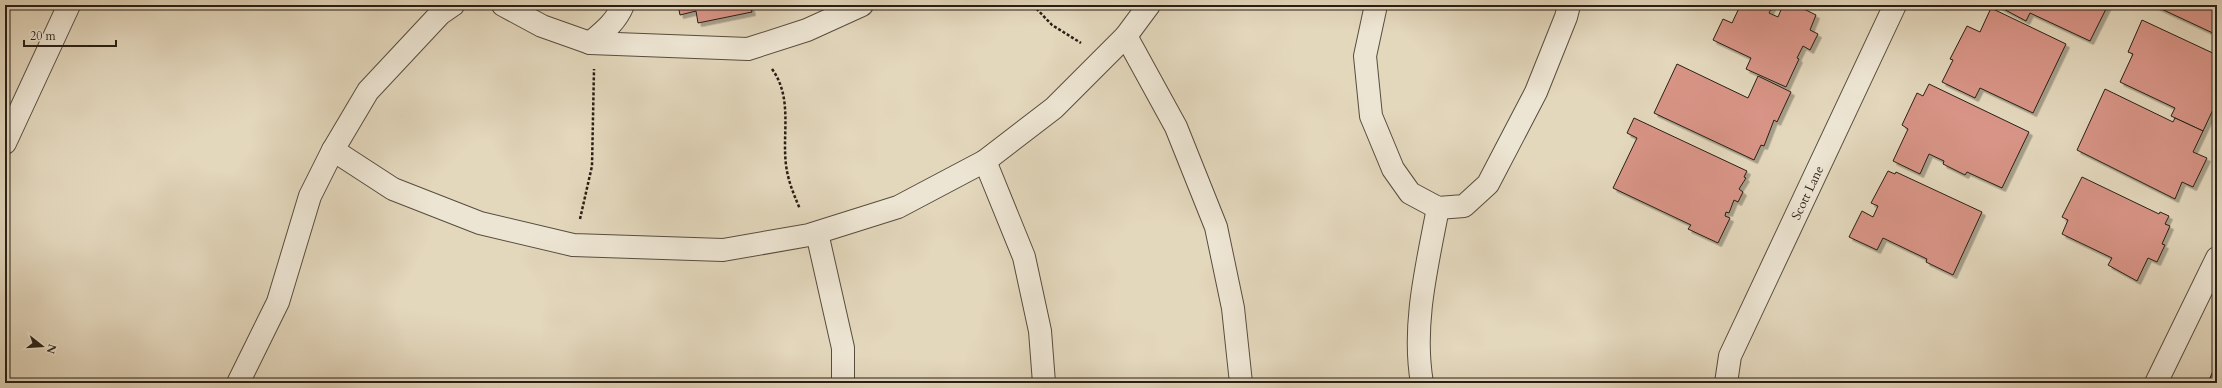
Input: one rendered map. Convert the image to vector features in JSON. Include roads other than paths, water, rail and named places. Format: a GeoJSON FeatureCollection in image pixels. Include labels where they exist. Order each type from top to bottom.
{"type":"FeatureCollection","features":[{"type":"Feature","properties":{"kind":"street"},"geometry":{"type":"LineString","coordinates":[[5,143],[69,5]]}},
{"type":"Feature","properties":{"kind":"street"},"geometry":{"type":"LineString","coordinates":[[238,383],[278,302],[310,196],[333,150],[368,91],[440,14],[453,5]]}},
{"type":"Feature","properties":{"kind":"street"},"geometry":{"type":"LineString","coordinates":[[503,5],[542,26],[590,43],[748,48],[807,30],[862,5]]}},
{"type":"Feature","properties":{"kind":"street"},"geometry":{"type":"LineString","coordinates":[[590,43],[608,28],[620,13],[623,5]]}},
{"type":"Feature","properties":{"kind":"street"},"geometry":{"type":"LineString","coordinates":[[333,150],[393,189],[480,222],[573,245],[723,250],[813,234],[898,207],[985,161],[1054,108],[1126,36],[1149,5]]}},
{"type":"Feature","properties":{"kind":"street"},"geometry":{"type":"LineString","coordinates":[[1376,5],[1365,56],[1371,116],[1393,169],[1410,193],[1438,208],[1464,206],[1488,184],[1536,92],[1566,17],[1569,5]]}},
{"type":"Feature","properties":{"kind":"street","name":"Scott Lane"},"geometry":{"type":"LineString","coordinates":[[1726,383],[1730,356],[1895,5]]}},
{"type":"Feature","properties":{"kind":"street"},"geometry":{"type":"LineString","coordinates":[[1126,36],[1176,127],[1216,227],[1232,308],[1241,383]]}},
{"type":"Feature","properties":{"kind":"street"},"geometry":{"type":"LineString","coordinates":[[985,161],[1024,257],[1040,331],[1044,383]]}},
{"type":"Feature","properties":{"kind":"street"},"geometry":{"type":"LineString","coordinates":[[1422,383],[1418,357],[1421,295],[1438,208]]}},
{"type":"Feature","properties":{"kind":"street"},"geometry":{"type":"LineString","coordinates":[[813,234],[843,348],[843,383]]}},
{"type":"Feature","properties":{"kind":"street"},"geometry":{"type":"LineString","coordinates":[[2156,383],[2217,258]]}}]}
